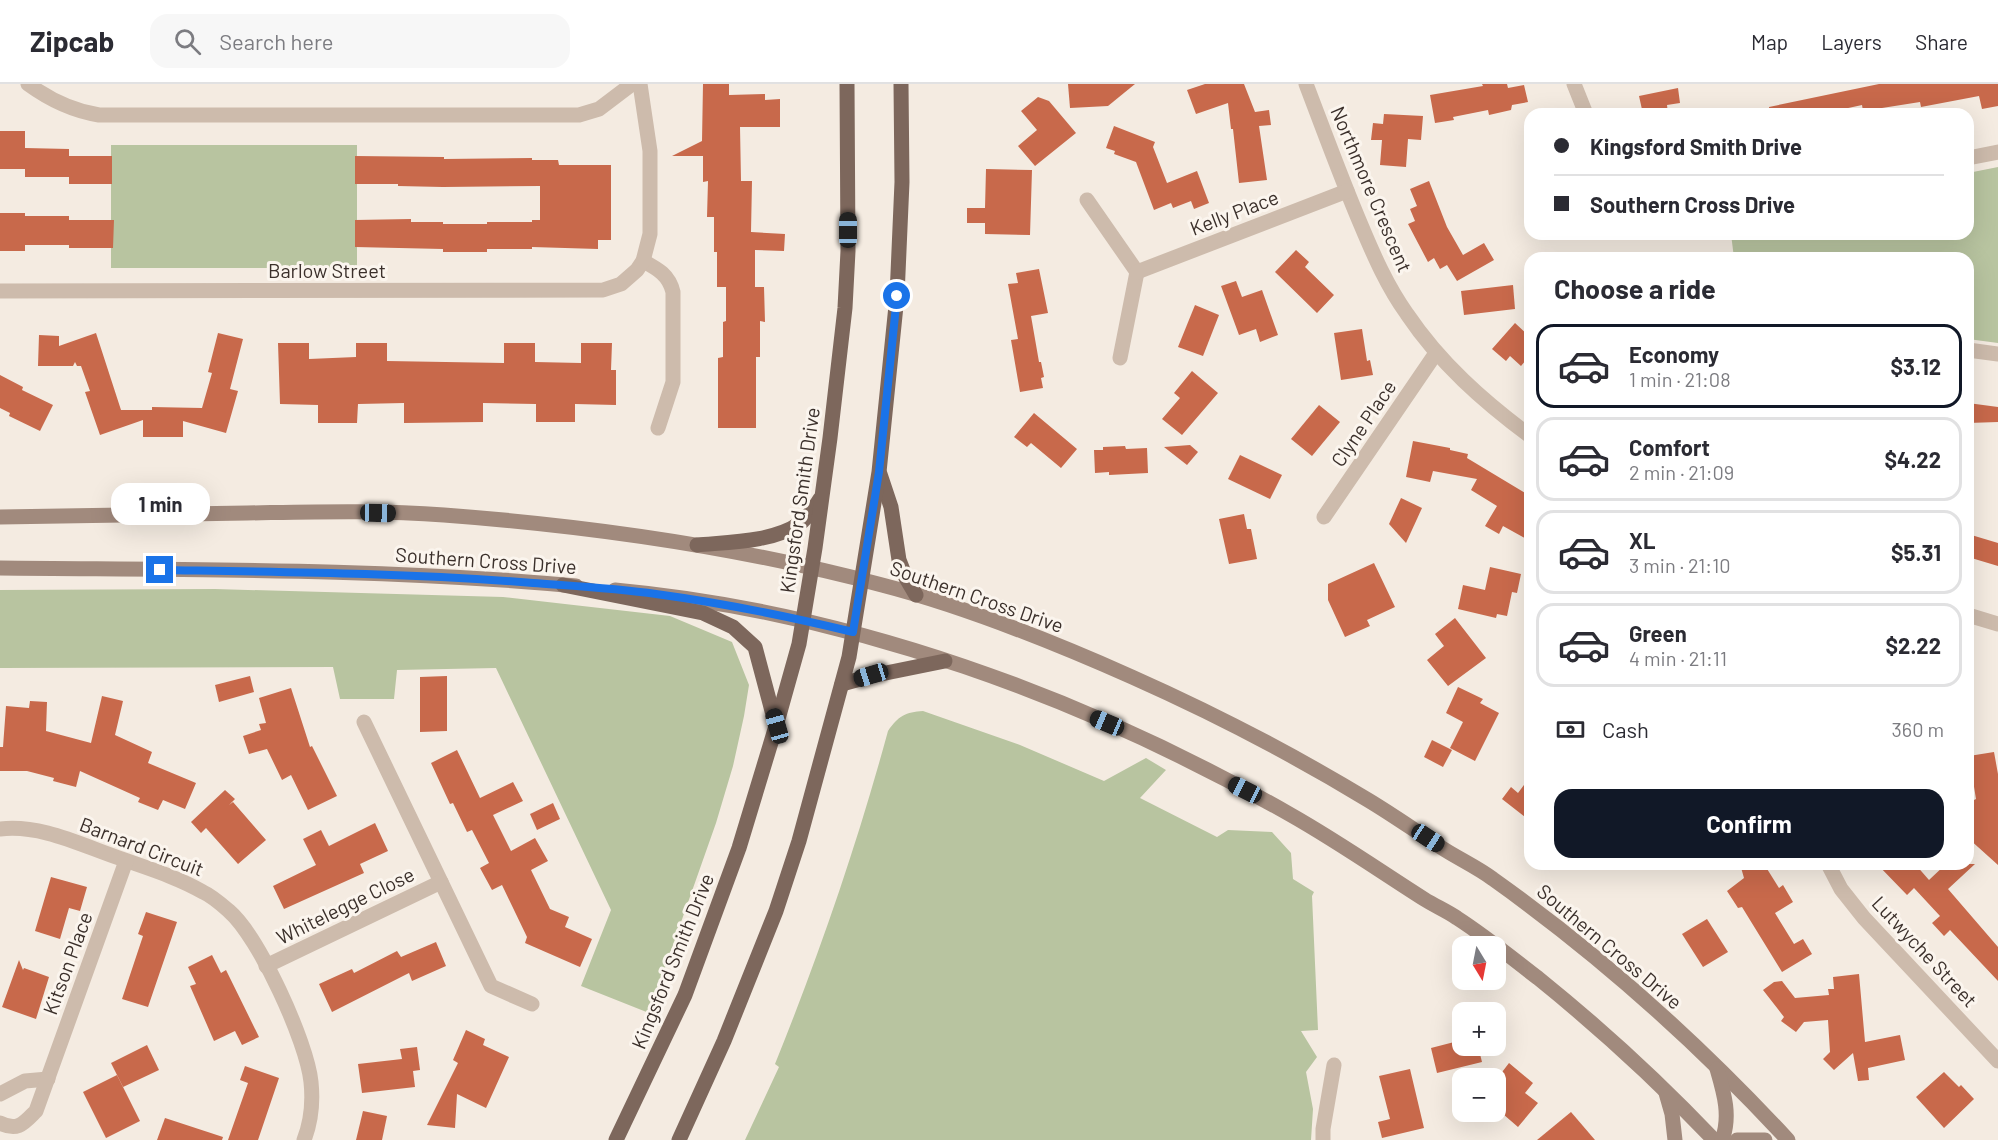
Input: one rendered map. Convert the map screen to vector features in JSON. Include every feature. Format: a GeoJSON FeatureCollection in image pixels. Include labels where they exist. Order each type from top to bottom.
{"type":"FeatureCollection","features":[{"type":"Feature","properties":{"kind":"main road","name":"Kingsford Smith Drive"},"geometry":{"type":"LineString","coordinates":[[616,1140],[685,995],[739,848],[777,726],[799,644],[822,496],[843,320],[848,251],[847,84]]}},
{"type":"Feature","properties":{"kind":"main road"},"geometry":{"type":"LineString","coordinates":[[679,1140],[724,1041],[776,910],[799,841],[842,684],[853,632],[879,472],[901,243],[901,84]]}},
{"type":"Feature","properties":{"kind":"main road"},"geometry":{"type":"LineString","coordinates":[[879,472],[891,507],[899,560],[916,595]]}},
{"type":"Feature","properties":{"kind":"main road"},"geometry":{"type":"LineString","coordinates":[[697,545],[761,537],[788,530],[809,516],[822,496]]}},
{"type":"Feature","properties":{"kind":"main road","name":"Southern Cross Drive"},"geometry":{"type":"LineString","coordinates":[[0,517],[315,512],[441,515],[562,527],[697,545],[812,569],[916,595],[1010,627],[1091,659],[1250,733],[1370,801],[1490,876],[1552,923],[1639,995],[1716,1066],[1788,1140]]}},
{"type":"Feature","properties":{"kind":"main road","name":"Southern Cross Drive"},"geometry":{"type":"LineString","coordinates":[[0,568],[344,572],[563,585],[687,598],[803,620],[853,632],[945,662],[1064,704],[1129,733],[1236,785],[1292,816],[1395,879],[1457,918],[1565,1000],[1665,1089],[1714,1140]]}},
{"type":"Feature","properties":{"kind":"main road"},"geometry":{"type":"LineString","coordinates":[[563,585],[703,613],[733,627],[756,647],[777,726]]}},
{"type":"Feature","properties":{"kind":"main road"},"geometry":{"type":"LineString","coordinates":[[842,684],[871,675],[945,662]]}},
{"type":"Feature","properties":{"kind":"main road"},"geometry":{"type":"LineString","coordinates":[[1716,1066],[1727,1110],[1726,1129],[1722,1140]]}},
{"type":"Feature","properties":{"kind":"main road"},"geometry":{"type":"LineString","coordinates":[[1665,1089],[1672,1114],[1674,1140]]}},
{"type":"Feature","properties":{"kind":"main road"},"geometry":{"type":"LineString","coordinates":[[1737,1140],[1765,1140]]}},
{"type":"Feature","properties":{"kind":"street"},"geometry":{"type":"LineString","coordinates":[[28,84],[57,102],[99,115],[579,115],[599,109],[632,84]]}},
{"type":"Feature","properties":{"kind":"street","name":"Barlow Street"},"geometry":{"type":"LineString","coordinates":[[0,291],[603,290],[621,284],[637,270],[643,261],[650,234],[650,150],[640,84]]}},
{"type":"Feature","properties":{"kind":"street"},"geometry":{"type":"LineString","coordinates":[[1574,84],[1584,108]]}},
{"type":"Feature","properties":{"kind":"street","name":"Northmore Crescent"},"geometry":{"type":"LineString","coordinates":[[1311,86],[1347,191],[1380,271],[1406,314],[1436,353],[1476,394],[1524,431]]}},
{"type":"Feature","properties":{"kind":"street"},"geometry":{"type":"LineString","coordinates":[[1974,157],[1998,152]]}},
{"type":"Feature","properties":{"kind":"street","name":"Kelly Place"},"geometry":{"type":"LineString","coordinates":[[1137,272],[1347,191]]}},
{"type":"Feature","properties":{"kind":"street"},"geometry":{"type":"LineString","coordinates":[[1086,200],[1137,272],[1120,358]]}},
{"type":"Feature","properties":{"kind":"street"},"geometry":{"type":"LineString","coordinates":[[643,261],[661,271],[670,281],[673,292],[673,382],[658,428]]}},
{"type":"Feature","properties":{"kind":"street"},"geometry":{"type":"LineString","coordinates":[[1974,351],[1998,354]]}},
{"type":"Feature","properties":{"kind":"street","name":"Clyne Place"},"geometry":{"type":"LineString","coordinates":[[1324,517],[1436,353]]}},
{"type":"Feature","properties":{"kind":"street"},"geometry":{"type":"LineString","coordinates":[[1974,617],[1998,624]]}},
{"type":"Feature","properties":{"kind":"street","name":"Whitelegge Close"},"geometry":{"type":"LineString","coordinates":[[364,722],[491,986],[532,1004]]}},
{"type":"Feature","properties":{"kind":"street","name":"Barnard Circuit"},"geometry":{"type":"LineString","coordinates":[[0,829],[26,829],[58,836],[178,880],[206,893],[231,913],[251,938],[301,1040],[311,1080],[311,1108],[304,1140]]}},
{"type":"Feature","properties":{"kind":"street","name":"Kitson Place"},"geometry":{"type":"LineString","coordinates":[[0,1123],[8,1127],[21,1126],[36,1111],[126,861]]}},
{"type":"Feature","properties":{"kind":"street","name":"Lutwyche Street"},"geometry":{"type":"LineString","coordinates":[[1831,870],[1841,889],[1864,918],[1998,1061]]}},
{"type":"Feature","properties":{"kind":"street","name":"Whitelegge Close"},"geometry":{"type":"LineString","coordinates":[[266,966],[441,882]]}},
{"type":"Feature","properties":{"kind":"street"},"geometry":{"type":"LineString","coordinates":[[1323,1140],[1334,1065]]}},
{"type":"Feature","properties":{"kind":"street"},"geometry":{"type":"LineString","coordinates":[[0,1094],[25,1081],[48,1079]]}},
{"type":"Feature","properties":{"kind":"green space"},"geometry":{"type":"Polygon","coordinates":[[[111,145],[357,145],[357,268],[111,268],[111,145]]]}},
{"type":"Feature","properties":{"kind":"green space"},"geometry":{"type":"Polygon","coordinates":[[[1998,167],[1998,343],[1974,340],[1974,252],[1733,252],[1732,240],[1974,240],[1974,172],[1998,167]]]}},
{"type":"Feature","properties":{"kind":"green space"},"geometry":{"type":"Polygon","coordinates":[[[215,589],[503,597],[670,616],[732,642],[749,685],[733,766],[716,823],[649,1013],[581,986],[611,910],[496,668],[397,670],[394,699],[340,699],[333,667],[0,668],[0,590],[215,589]]]}},
{"type":"Feature","properties":{"kind":"green space"},"geometry":{"type":"Polygon","coordinates":[[[923,711],[1020,745],[1104,781],[1146,758],[1166,770],[1140,798],[1217,837],[1228,830],[1272,832],[1291,853],[1293,879],[1314,892],[1312,896],[1318,1030],[1301,1031],[1317,1057],[1306,1072],[1313,1109],[1311,1140],[745,1140],[779,1067],[775,1064],[836,899],[888,731],[903,716],[923,711]]]}},
{"type":"Feature","properties":{"kind":"building"},"geometry":{"type":"Polygon","coordinates":[[[703,84],[729,84],[729,95],[765,94],[765,100],[780,99],[780,127],[740,127],[741,181],[752,181],[751,232],[785,234],[784,251],[755,250],[755,287],[764,287],[765,322],[760,321],[760,357],[756,357],[756,428],[718,428],[718,358],[723,357],[726,287],[717,287],[714,217],[707,217],[708,181],[703,182],[703,156],[672,156],[702,141],[703,84]]]}},
{"type":"Feature","properties":{"kind":"building"},"geometry":{"type":"Polygon","coordinates":[[[1068,84],[1135,84],[1108,106],[1070,108],[1068,84]]]}},
{"type":"Feature","properties":{"kind":"building"},"geometry":{"type":"Polygon","coordinates":[[[1205,84],[1244,84],[1255,112],[1269,110],[1271,125],[1259,126],[1267,180],[1239,183],[1228,103],[1196,114],[1187,90],[1205,84]]]}},
{"type":"Feature","properties":{"kind":"building"},"geometry":{"type":"Polygon","coordinates":[[[1482,84],[1507,84],[1508,88],[1524,85],[1528,102],[1512,105],[1511,110],[1489,115],[1488,110],[1435,123],[1430,95],[1483,86],[1482,84]]]}},
{"type":"Feature","properties":{"kind":"building"},"geometry":{"type":"Polygon","coordinates":[[[1879,84],[1998,84],[1998,106],[1982,109],[1979,96],[1921,107],[1920,102],[1882,108],[1862,108],[1862,105],[1848,108],[1769,107],[1879,84]]]}},
{"type":"Feature","properties":{"kind":"building"},"geometry":{"type":"Polygon","coordinates":[[[1678,88],[1680,103],[1667,105],[1667,108],[1642,108],[1639,96],[1678,88]]]}},
{"type":"Feature","properties":{"kind":"building"},"geometry":{"type":"Polygon","coordinates":[[[1038,97],[1049,101],[1076,133],[1035,166],[1018,146],[1037,130],[1021,111],[1038,97]]]}},
{"type":"Feature","properties":{"kind":"building"},"geometry":{"type":"Polygon","coordinates":[[[1384,114],[1423,116],[1421,140],[1408,139],[1406,167],[1380,165],[1382,140],[1371,140],[1373,123],[1383,124],[1384,114]]]}},
{"type":"Feature","properties":{"kind":"building"},"geometry":{"type":"Polygon","coordinates":[[[1114,126],[1155,142],[1153,147],[1167,183],[1197,171],[1209,203],[1194,209],[1191,201],[1173,208],[1171,203],[1154,210],[1136,162],[1114,154],[1115,151],[1106,148],[1114,126]]]}},
{"type":"Feature","properties":{"kind":"building"},"geometry":{"type":"Polygon","coordinates":[[[0,131],[25,131],[25,148],[69,149],[69,156],[112,156],[112,184],[69,184],[69,177],[25,177],[25,169],[0,169],[0,131]]]}},
{"type":"Feature","properties":{"kind":"building"},"geometry":{"type":"Polygon","coordinates":[[[355,156],[444,157],[444,159],[532,158],[532,160],[558,160],[559,165],[611,165],[611,240],[598,240],[598,249],[532,247],[532,249],[487,249],[487,252],[443,252],[443,249],[355,247],[355,220],[411,219],[411,222],[487,224],[487,222],[540,220],[540,186],[443,187],[355,184],[355,156]]]}},
{"type":"Feature","properties":{"kind":"building"},"geometry":{"type":"Polygon","coordinates":[[[986,169],[1032,170],[1030,235],[985,234],[985,223],[967,223],[967,208],[985,208],[986,169]]]}},
{"type":"Feature","properties":{"kind":"building"},"geometry":{"type":"Polygon","coordinates":[[[1429,181],[1447,227],[1463,255],[1484,243],[1494,260],[1457,281],[1447,265],[1440,269],[1434,258],[1428,262],[1408,224],[1415,221],[1410,209],[1417,206],[1410,189],[1429,181]]]}},
{"type":"Feature","properties":{"kind":"building"},"geometry":{"type":"Polygon","coordinates":[[[0,213],[25,213],[25,216],[69,216],[69,220],[114,220],[113,248],[25,245],[25,251],[0,251],[0,213]]]}},
{"type":"Feature","properties":{"kind":"building"},"geometry":{"type":"Polygon","coordinates":[[[1296,250],[1309,262],[1305,267],[1334,295],[1317,313],[1275,272],[1296,250]]]}},
{"type":"Feature","properties":{"kind":"building"},"geometry":{"type":"Polygon","coordinates":[[[1039,269],[1048,313],[1031,316],[1044,377],[1041,378],[1043,388],[1020,392],[1011,340],[1018,339],[1008,284],[1018,283],[1016,273],[1039,269]]]}},
{"type":"Feature","properties":{"kind":"building"},"geometry":{"type":"Polygon","coordinates":[[[1236,281],[1242,297],[1262,290],[1278,335],[1260,342],[1256,329],[1239,335],[1221,286],[1236,281]]]}},
{"type":"Feature","properties":{"kind":"building"},"geometry":{"type":"Polygon","coordinates":[[[1513,285],[1515,309],[1464,315],[1461,291],[1513,285]]]}},
{"type":"Feature","properties":{"kind":"building"},"geometry":{"type":"Polygon","coordinates":[[[1195,305],[1219,315],[1203,356],[1178,347],[1195,305]]]}},
{"type":"Feature","properties":{"kind":"building"},"geometry":{"type":"Polygon","coordinates":[[[1515,323],[1524,331],[1524,362],[1521,366],[1510,356],[1506,361],[1492,349],[1515,323]]]}},
{"type":"Feature","properties":{"kind":"building"},"geometry":{"type":"Polygon","coordinates":[[[1362,329],[1367,361],[1370,360],[1373,375],[1341,380],[1334,333],[1362,329]]]}},
{"type":"Feature","properties":{"kind":"building"},"geometry":{"type":"Polygon","coordinates":[[[96,333],[121,410],[152,410],[152,407],[202,408],[212,373],[208,372],[218,333],[243,339],[230,389],[238,391],[226,433],[183,421],[183,437],[143,437],[143,420],[100,435],[85,392],[90,391],[81,366],[77,366],[75,362],[73,366],[38,366],[39,335],[59,336],[59,346],[96,333]]]}},
{"type":"Feature","properties":{"kind":"building"},"geometry":{"type":"Polygon","coordinates":[[[278,343],[309,343],[309,359],[356,357],[356,343],[387,343],[387,361],[504,363],[504,343],[535,343],[535,362],[581,363],[581,343],[612,343],[611,370],[616,370],[616,405],[575,404],[575,422],[536,422],[536,404],[483,403],[483,422],[404,423],[404,403],[358,404],[357,423],[318,423],[318,405],[280,404],[278,343]]]}},
{"type":"Feature","properties":{"kind":"building"},"geometry":{"type":"Polygon","coordinates":[[[1192,371],[1218,393],[1182,435],[1162,419],[1180,398],[1174,393],[1192,371]]]}},
{"type":"Feature","properties":{"kind":"building"},"geometry":{"type":"Polygon","coordinates":[[[0,375],[23,387],[22,390],[53,405],[40,431],[9,416],[10,413],[0,408],[0,375]]]}},
{"type":"Feature","properties":{"kind":"building"},"geometry":{"type":"Polygon","coordinates":[[[1974,404],[1998,407],[1998,422],[1974,423],[1974,404]]]}},
{"type":"Feature","properties":{"kind":"building"},"geometry":{"type":"Polygon","coordinates":[[[1319,405],[1340,422],[1312,456],[1291,439],[1319,405]]]}},
{"type":"Feature","properties":{"kind":"building"},"geometry":{"type":"Polygon","coordinates":[[[1034,413],[1077,449],[1061,468],[1031,443],[1027,447],[1014,437],[1034,413]]]}},
{"type":"Feature","properties":{"kind":"building"},"geometry":{"type":"Polygon","coordinates":[[[1413,441],[1468,454],[1467,458],[1524,492],[1524,538],[1503,526],[1499,534],[1485,526],[1497,506],[1471,490],[1477,479],[1433,471],[1430,482],[1406,477],[1413,441]]]}},
{"type":"Feature","properties":{"kind":"building"},"geometry":{"type":"Polygon","coordinates":[[[1190,445],[1198,452],[1187,465],[1164,447],[1190,445]]]}},
{"type":"Feature","properties":{"kind":"building"},"geometry":{"type":"Polygon","coordinates":[[[1125,446],[1126,449],[1147,448],[1148,473],[1109,475],[1109,472],[1095,473],[1094,450],[1103,450],[1103,447],[1125,446]]]}},
{"type":"Feature","properties":{"kind":"building"},"geometry":{"type":"Polygon","coordinates":[[[1240,455],[1282,475],[1270,499],[1228,479],[1240,455]]]}},
{"type":"Feature","properties":{"kind":"building"},"geometry":{"type":"Polygon","coordinates":[[[1401,498],[1422,508],[1406,543],[1389,524],[1401,498]]]}},
{"type":"Feature","properties":{"kind":"building"},"geometry":{"type":"Polygon","coordinates":[[[1244,514],[1247,529],[1251,529],[1257,559],[1229,564],[1219,519],[1244,514]]]}},
{"type":"Feature","properties":{"kind":"building"},"geometry":{"type":"Polygon","coordinates":[[[1974,536],[1998,543],[1998,566],[1974,559],[1974,536]]]}},
{"type":"Feature","properties":{"kind":"building"},"geometry":{"type":"Polygon","coordinates":[[[1374,563],[1395,607],[1367,620],[1370,626],[1345,637],[1328,600],[1328,584],[1374,563]]]}},
{"type":"Feature","properties":{"kind":"building"},"geometry":{"type":"Polygon","coordinates":[[[1490,567],[1521,574],[1517,593],[1512,592],[1507,616],[1497,614],[1496,618],[1458,609],[1463,585],[1485,590],[1490,567]]]}},
{"type":"Feature","properties":{"kind":"building"},"geometry":{"type":"Polygon","coordinates":[[[1455,618],[1486,658],[1448,686],[1427,660],[1444,646],[1435,634],[1455,618]]]}},
{"type":"Feature","properties":{"kind":"building"},"geometry":{"type":"Polygon","coordinates":[[[250,676],[254,692],[219,702],[215,685],[250,676]]]}},
{"type":"Feature","properties":{"kind":"building"},"geometry":{"type":"Polygon","coordinates":[[[447,676],[447,731],[420,732],[420,677],[447,676]]]}},
{"type":"Feature","properties":{"kind":"building"},"geometry":{"type":"Polygon","coordinates":[[[1458,687],[1483,699],[1480,703],[1499,713],[1475,761],[1450,748],[1463,722],[1446,713],[1458,687]]]}},
{"type":"Feature","properties":{"kind":"building"},"geometry":{"type":"Polygon","coordinates":[[[291,688],[310,747],[312,746],[337,796],[308,810],[291,775],[282,780],[267,749],[249,754],[243,736],[261,730],[259,724],[266,723],[259,698],[291,688]]]}},
{"type":"Feature","properties":{"kind":"building"},"geometry":{"type":"Polygon","coordinates":[[[102,696],[123,701],[115,735],[152,752],[148,763],[196,783],[185,809],[163,800],[158,810],[138,802],[140,798],[80,771],[76,787],[27,771],[0,771],[0,747],[3,747],[6,706],[29,708],[30,701],[47,702],[46,731],[91,743],[102,696]]]}},
{"type":"Feature","properties":{"kind":"building"},"geometry":{"type":"Polygon","coordinates":[[[1432,740],[1452,750],[1443,767],[1424,757],[1432,740]]]}},
{"type":"Feature","properties":{"kind":"building"},"geometry":{"type":"Polygon","coordinates":[[[457,750],[480,798],[513,782],[523,801],[493,815],[511,851],[535,838],[548,861],[531,870],[550,909],[569,917],[565,927],[592,939],[580,967],[525,943],[527,937],[502,885],[492,890],[480,868],[489,863],[472,830],[467,832],[453,803],[450,804],[431,763],[457,750]]]}},
{"type":"Feature","properties":{"kind":"building"},"geometry":{"type":"Polygon","coordinates":[[[1994,752],[1998,774],[1998,865],[1974,843],[1974,800],[1976,799],[1974,755],[1994,752]]]}},
{"type":"Feature","properties":{"kind":"building"},"geometry":{"type":"Polygon","coordinates":[[[1524,785],[1524,816],[1502,799],[1511,787],[1518,793],[1524,785]]]}},
{"type":"Feature","properties":{"kind":"building"},"geometry":{"type":"Polygon","coordinates":[[[225,790],[235,799],[229,805],[233,802],[266,840],[238,864],[206,828],[201,833],[191,822],[225,790]]]}},
{"type":"Feature","properties":{"kind":"building"},"geometry":{"type":"Polygon","coordinates":[[[553,803],[560,819],[537,830],[530,814],[553,803]]]}},
{"type":"Feature","properties":{"kind":"building"},"geometry":{"type":"Polygon","coordinates":[[[375,823],[388,851],[360,864],[364,873],[284,909],[273,886],[316,865],[303,839],[321,830],[329,846],[375,823]]]}},
{"type":"Feature","properties":{"kind":"building"},"geometry":{"type":"Polygon","coordinates":[[[1742,870],[1768,870],[1779,888],[1783,885],[1793,902],[1775,913],[1794,944],[1803,939],[1812,954],[1782,972],[1742,907],[1738,908],[1727,891],[1744,878],[1742,870]]]}},
{"type":"Feature","properties":{"kind":"building"},"geometry":{"type":"Polygon","coordinates":[[[1883,870],[1920,870],[1929,880],[1940,870],[1969,870],[1948,889],[1998,947],[1998,981],[1950,930],[1944,936],[1932,923],[1940,916],[1914,888],[1907,895],[1883,870]]]}},
{"type":"Feature","properties":{"kind":"building"},"geometry":{"type":"Polygon","coordinates":[[[51,877],[87,887],[80,911],[69,908],[60,939],[35,931],[51,877]]]}},
{"type":"Feature","properties":{"kind":"building"},"geometry":{"type":"Polygon","coordinates":[[[146,912],[177,922],[148,1007],[122,999],[143,936],[138,934],[146,912]]]}},
{"type":"Feature","properties":{"kind":"building"},"geometry":{"type":"Polygon","coordinates":[[[1707,919],[1728,952],[1703,967],[1682,934],[1707,919]]]}},
{"type":"Feature","properties":{"kind":"building"},"geometry":{"type":"Polygon","coordinates":[[[436,942],[446,966],[412,981],[409,973],[332,1012],[319,984],[352,969],[354,973],[397,951],[401,957],[436,942]]]}},
{"type":"Feature","properties":{"kind":"building"},"geometry":{"type":"Polygon","coordinates":[[[212,955],[221,973],[226,970],[259,1037],[242,1045],[235,1031],[214,1041],[190,986],[196,984],[188,967],[212,955]]]}},
{"type":"Feature","properties":{"kind":"building"},"geometry":{"type":"Polygon","coordinates":[[[19,960],[23,970],[24,968],[49,977],[36,1019],[2,1007],[19,960]]]}},
{"type":"Feature","properties":{"kind":"building"},"geometry":{"type":"Polygon","coordinates":[[[1859,974],[1865,1042],[1900,1035],[1905,1060],[1868,1068],[1869,1080],[1858,1081],[1853,1053],[1834,1070],[1823,1059],[1830,1052],[1828,1020],[1804,1022],[1796,1032],[1781,1021],[1784,1017],[1763,990],[1774,982],[1782,981],[1795,998],[1829,995],[1828,989],[1834,989],[1833,977],[1859,974]]]}},
{"type":"Feature","properties":{"kind":"building"},"geometry":{"type":"Polygon","coordinates":[[[466,1030],[485,1039],[483,1045],[509,1057],[486,1108],[457,1094],[455,1128],[427,1125],[458,1063],[453,1060],[466,1030]]]}},
{"type":"Feature","properties":{"kind":"building"},"geometry":{"type":"Polygon","coordinates":[[[1452,1043],[1452,1056],[1480,1056],[1482,1062],[1437,1073],[1431,1048],[1452,1043]]]}},
{"type":"Feature","properties":{"kind":"building"},"geometry":{"type":"Polygon","coordinates":[[[147,1045],[159,1070],[123,1087],[111,1063],[147,1045]]]}},
{"type":"Feature","properties":{"kind":"building"},"geometry":{"type":"Polygon","coordinates":[[[417,1047],[420,1070],[413,1071],[415,1087],[362,1093],[358,1064],[402,1059],[400,1049],[417,1047]]]}},
{"type":"Feature","properties":{"kind":"building"},"geometry":{"type":"Polygon","coordinates":[[[1509,1063],[1533,1083],[1525,1093],[1538,1103],[1518,1127],[1506,1117],[1505,1068],[1509,1063]]]}},
{"type":"Feature","properties":{"kind":"building"},"geometry":{"type":"Polygon","coordinates":[[[245,1066],[279,1078],[258,1140],[228,1140],[248,1083],[240,1080],[245,1066]]]}},
{"type":"Feature","properties":{"kind":"building"},"geometry":{"type":"Polygon","coordinates":[[[1410,1069],[1424,1128],[1382,1138],[1378,1122],[1390,1119],[1379,1076],[1410,1069]]]}},
{"type":"Feature","properties":{"kind":"building"},"geometry":{"type":"Polygon","coordinates":[[[1944,1072],[1974,1099],[1944,1128],[1916,1097],[1944,1072]]]}},
{"type":"Feature","properties":{"kind":"building"},"geometry":{"type":"Polygon","coordinates":[[[117,1075],[140,1121],[106,1138],[83,1092],[117,1075]]]}},
{"type":"Feature","properties":{"kind":"building"},"geometry":{"type":"Polygon","coordinates":[[[363,1111],[387,1116],[382,1140],[356,1140],[363,1111]]]}},
{"type":"Feature","properties":{"kind":"building"},"geometry":{"type":"Polygon","coordinates":[[[1571,1112],[1595,1140],[1537,1140],[1571,1112]]]}},
{"type":"Feature","properties":{"kind":"building"},"geometry":{"type":"Polygon","coordinates":[[[165,1118],[223,1137],[222,1140],[157,1140],[165,1118]]]}},
{"type":"Feature","properties":{"kind":"route"},"geometry":{"type":"LineString","coordinates":[[160,570],[344,572],[484,579],[653,593],[721,603],[853,632],[879,472],[897,296]]}}]}
